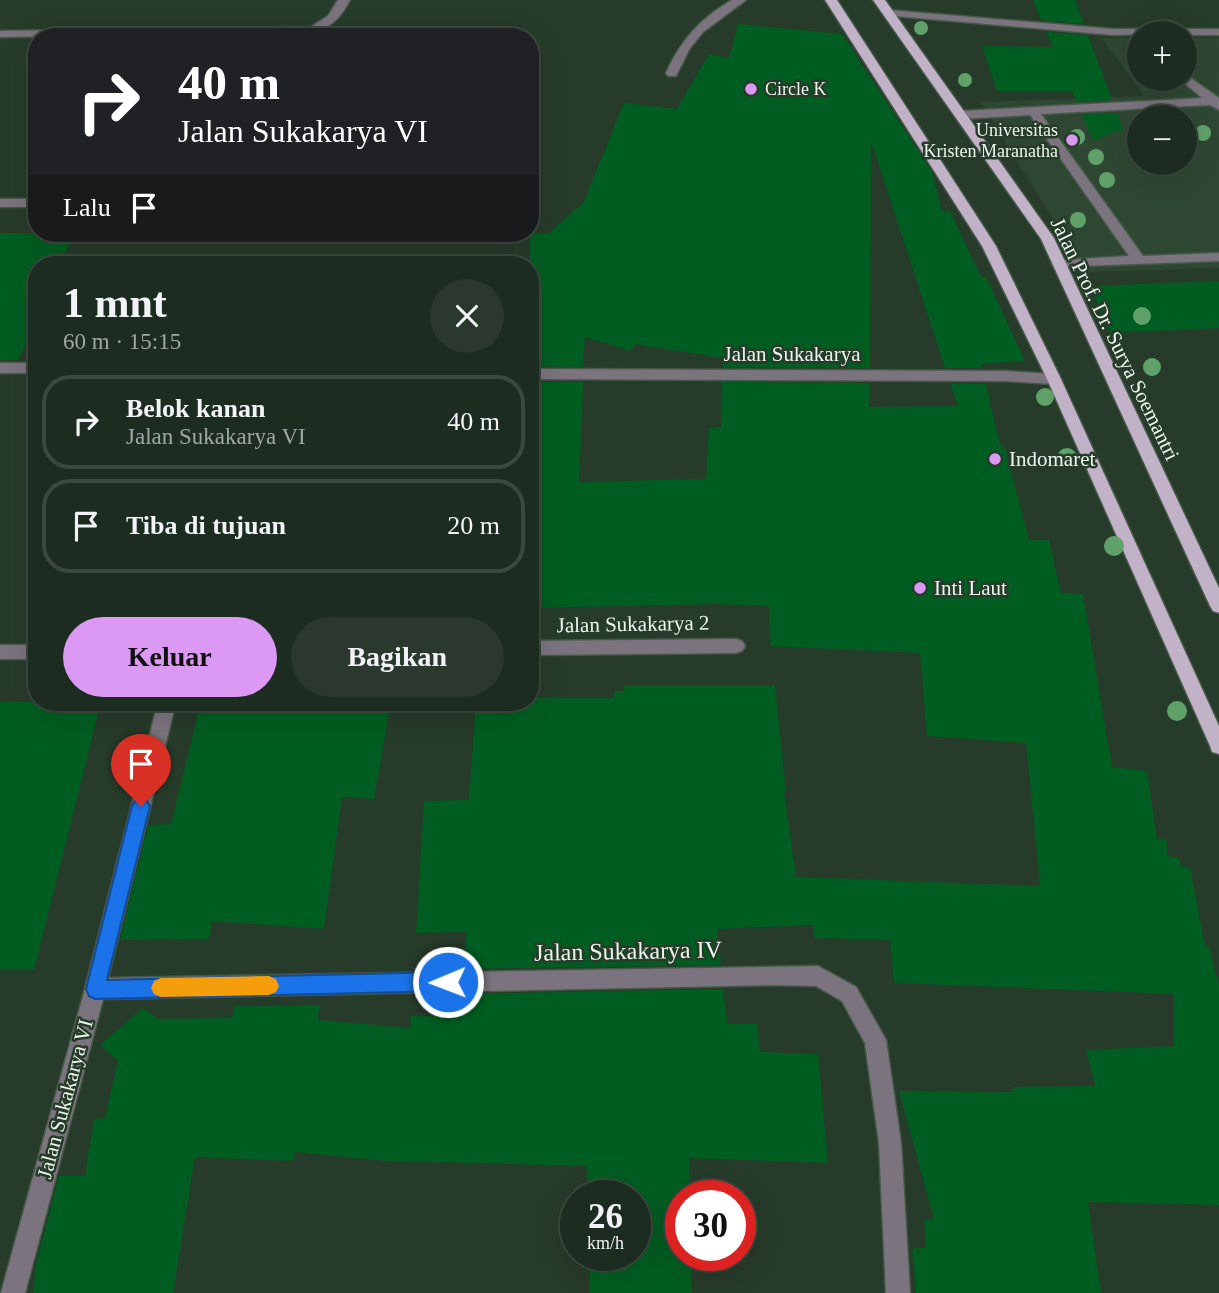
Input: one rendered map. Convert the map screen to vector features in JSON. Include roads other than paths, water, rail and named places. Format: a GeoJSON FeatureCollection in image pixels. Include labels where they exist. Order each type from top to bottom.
{"type":"FeatureCollection","features":[{"type":"Feature","properties":{"kind":"main road"},"geometry":{"type":"LineString","coordinates":[[831,0],[989,246],[1054,379],[1219,746]]}},
{"type":"Feature","properties":{"kind":"main road","name":"Jalan Prof. Dr. Surya Soemantri"},"geometry":{"type":"LineString","coordinates":[[879,0],[1047,238],[1219,606]]}},
{"type":"Feature","properties":{"kind":"street"},"geometry":{"type":"LineString","coordinates":[[319,28],[326,26],[335,17],[344,0]]}},
{"type":"Feature","properties":{"kind":"street"},"geometry":{"type":"LineString","coordinates":[[672,73],[684,45],[715,15],[740,0]]}},
{"type":"Feature","properties":{"kind":"street"},"geometry":{"type":"LineString","coordinates":[[888,13],[1113,32],[1219,32]]}},
{"type":"Feature","properties":{"kind":"street"},"geometry":{"type":"LineString","coordinates":[[0,34],[28,34]]}},
{"type":"Feature","properties":{"kind":"street"},"geometry":{"type":"LineString","coordinates":[[1197,87],[1217,104]]}},
{"type":"Feature","properties":{"kind":"street"},"geometry":{"type":"LineString","coordinates":[[961,115],[1217,104]]}},
{"type":"Feature","properties":{"kind":"street"},"geometry":{"type":"LineString","coordinates":[[1033,111],[1139,260]]}},
{"type":"Feature","properties":{"kind":"street"},"geometry":{"type":"LineString","coordinates":[[0,204],[28,203]]}},
{"type":"Feature","properties":{"kind":"street"},"geometry":{"type":"LineString","coordinates":[[1059,264],[1219,257]]}},
{"type":"Feature","properties":{"kind":"street"},"geometry":{"type":"LineString","coordinates":[[0,368],[28,368]]}},
{"type":"Feature","properties":{"kind":"street","name":"Jalan Sukakarya"},"geometry":{"type":"LineString","coordinates":[[539,374],[991,376],[1054,379]]}},
{"type":"Feature","properties":{"kind":"street","name":"Jalan Sukakarya 2"},"geometry":{"type":"LineString","coordinates":[[539,648],[736,646]]}},
{"type":"Feature","properties":{"kind":"street"},"geometry":{"type":"LineString","coordinates":[[0,652],[28,652]]}},
{"type":"Feature","properties":{"kind":"street","name":"Jalan Sukakarya VI"},"geometry":{"type":"LineString","coordinates":[[13,1293],[95,989],[165,711]]}},
{"type":"Feature","properties":{"kind":"street","name":"Jalan Sukakarya IV"},"geometry":{"type":"LineString","coordinates":[[95,989],[817,976],[849,994],[875,1040],[890,1143],[898,1293]]}},
{"type":"Feature","properties":{"kind":"place","name":"Circle K"},"geometry":{"type":"Point","coordinates":[751,89]}},
{"type":"Feature","properties":{"kind":"place","name":"Universitas Kristen Maranatha"},"geometry":{"type":"Point","coordinates":[1072,140]}},
{"type":"Feature","properties":{"kind":"place","name":"Indomaret"},"geometry":{"type":"Point","coordinates":[995,459]}},
{"type":"Feature","properties":{"kind":"place","name":"Inti Laut"},"geometry":{"type":"Point","coordinates":[920,588]}}]}
